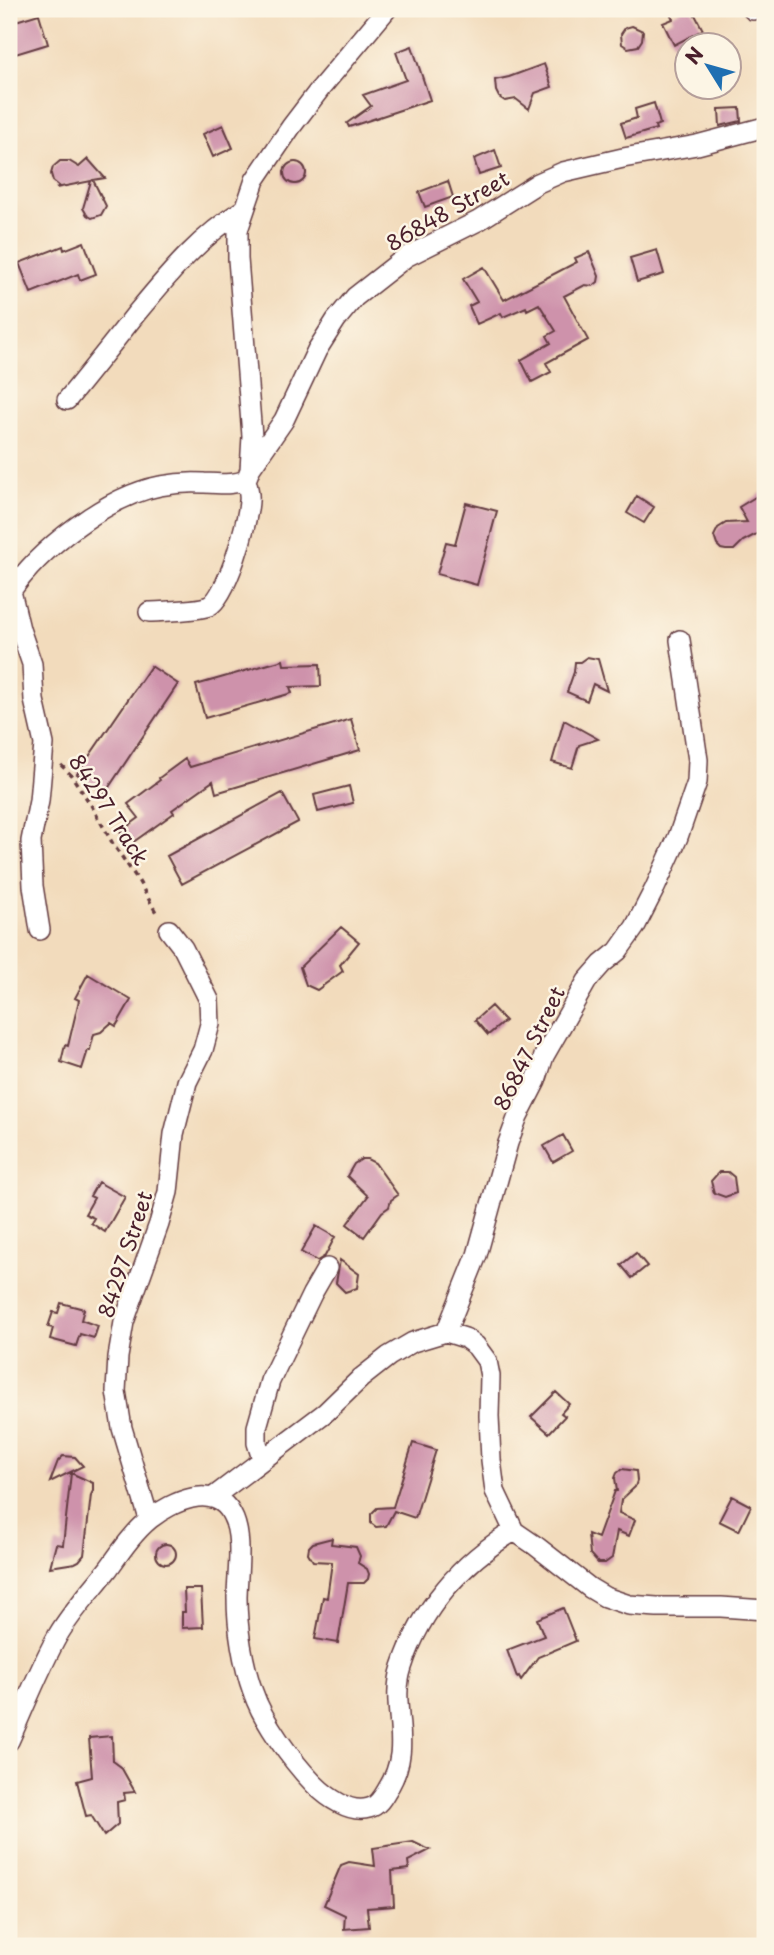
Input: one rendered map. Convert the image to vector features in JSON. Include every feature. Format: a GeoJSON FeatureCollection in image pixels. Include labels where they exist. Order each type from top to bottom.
{"type":"FeatureCollection","features":[{"type":"Feature","properties":{"kind":"street"},"geometry":{"type":"LineString","coordinates":[[149,612],[210,605],[224,587],[250,498],[248,475],[252,436],[238,259],[238,230],[243,209],[255,180],[291,127],[387,9]]}},
{"type":"Feature","properties":{"kind":"street","name":"86848 Street"},"geometry":{"type":"LineString","coordinates":[[248,475],[284,420],[317,350],[336,320],[355,297],[406,257],[478,221],[538,183],[563,172],[697,145],[765,127]]}},
{"type":"Feature","properties":{"kind":"street"},"geometry":{"type":"LineString","coordinates":[[67,400],[163,281],[195,246],[220,224],[243,209]]}},
{"type":"Feature","properties":{"kind":"street"},"geometry":{"type":"LineString","coordinates":[[40,930],[33,886],[32,841],[44,744],[34,700],[32,664],[10,593],[22,576],[70,530],[133,494],[168,485],[198,482],[224,485],[248,475]]}},
{"type":"Feature","properties":{"kind":"street","name":"86847 Street"},"geometry":{"type":"LineString","coordinates":[[446,1332],[477,1255],[508,1143],[536,1081],[544,1056],[587,981],[601,964],[618,951],[635,927],[678,837],[697,782],[698,760],[680,640]]}},
{"type":"Feature","properties":{"kind":"street","name":"84297 Street"},"geometry":{"type":"LineString","coordinates":[[149,1520],[122,1428],[116,1391],[118,1357],[124,1322],[168,1192],[174,1134],[187,1082],[203,1049],[210,1024],[209,1000],[183,948],[169,930]]}},
{"type":"Feature","properties":{"kind":"street"},"geometry":{"type":"LineString","coordinates":[[262,1459],[257,1443],[257,1427],[270,1381],[327,1268]]}},
{"type":"Feature","properties":{"kind":"street"},"geometry":{"type":"LineString","coordinates":[[212,1498],[326,1412],[361,1378],[389,1356],[413,1342],[446,1332],[465,1338],[476,1346],[486,1361],[490,1376],[489,1416],[495,1492],[514,1531],[590,1588],[605,1597],[629,1605],[765,1610]]}},
{"type":"Feature","properties":{"kind":"street"},"geometry":{"type":"LineString","coordinates":[[9,1741],[60,1633],[129,1542],[149,1520],[186,1500],[199,1496],[212,1498],[225,1505],[233,1516],[238,1534],[237,1600],[244,1658],[261,1711],[297,1766],[317,1787],[354,1810],[371,1808],[380,1802],[396,1775],[401,1753],[401,1669],[417,1630],[438,1598],[467,1564],[514,1531]]}},
{"type":"Feature","properties":{"kind":"path","name":"84297 Track"},"geometry":{"type":"LineString","coordinates":[[58,763],[71,775],[91,805],[152,907],[169,930]]}},
{"type":"Feature","properties":{"kind":"building"},"geometry":{"type":"Polygon","coordinates":[[[683,9],[692,9],[703,30],[672,32],[672,41],[663,23],[673,19],[671,15],[683,9]]]}},
{"type":"Feature","properties":{"kind":"building"},"geometry":{"type":"Polygon","coordinates":[[[39,14],[48,44],[9,56],[9,23],[39,14]]]}},
{"type":"Feature","properties":{"kind":"building"},"geometry":{"type":"Polygon","coordinates":[[[632,26],[643,31],[642,40],[638,46],[628,48],[622,44],[621,34],[625,28],[632,26]]]}},
{"type":"Feature","properties":{"kind":"building"},"geometry":{"type":"Polygon","coordinates":[[[412,46],[430,100],[349,127],[347,123],[371,106],[363,95],[406,80],[396,52],[412,46]]]}},
{"type":"Feature","properties":{"kind":"building"},"geometry":{"type":"Polygon","coordinates":[[[544,64],[552,87],[535,93],[529,109],[516,99],[505,101],[499,97],[495,80],[544,64]]]}},
{"type":"Feature","properties":{"kind":"building"},"geometry":{"type":"Polygon","coordinates":[[[654,103],[660,124],[655,126],[656,129],[626,138],[621,123],[637,118],[635,109],[654,103]]]}},
{"type":"Feature","properties":{"kind":"building"},"geometry":{"type":"Polygon","coordinates":[[[740,108],[741,121],[720,126],[719,109],[740,108]]]}},
{"type":"Feature","properties":{"kind":"building"},"geometry":{"type":"Polygon","coordinates":[[[223,125],[233,148],[213,157],[203,134],[223,125]]]}},
{"type":"Feature","properties":{"kind":"building"},"geometry":{"type":"Polygon","coordinates":[[[495,150],[501,168],[479,175],[474,159],[495,150]]]}},
{"type":"Feature","properties":{"kind":"building"},"geometry":{"type":"Polygon","coordinates":[[[88,159],[105,178],[93,180],[106,206],[101,215],[92,218],[83,208],[91,181],[56,188],[59,186],[53,181],[51,174],[53,167],[60,161],[69,161],[79,167],[88,159]]]}},
{"type":"Feature","properties":{"kind":"building"},"geometry":{"type":"Polygon","coordinates":[[[295,162],[303,165],[306,173],[303,181],[295,184],[287,181],[284,173],[287,165],[295,162]]]}},
{"type":"Feature","properties":{"kind":"building"},"geometry":{"type":"Polygon","coordinates":[[[448,181],[453,197],[425,207],[419,192],[448,181]]]}},
{"type":"Feature","properties":{"kind":"building"},"geometry":{"type":"Polygon","coordinates":[[[84,242],[96,274],[80,280],[78,274],[31,293],[19,263],[63,246],[64,250],[84,242]]]}},
{"type":"Feature","properties":{"kind":"building"},"geometry":{"type":"Polygon","coordinates":[[[657,250],[664,274],[637,282],[630,258],[657,250]]]}},
{"type":"Feature","properties":{"kind":"building"},"geometry":{"type":"Polygon","coordinates":[[[589,252],[599,276],[598,282],[593,286],[585,285],[564,296],[588,340],[546,363],[551,372],[532,382],[521,360],[551,343],[547,336],[556,331],[539,304],[503,317],[501,313],[477,324],[469,306],[477,302],[463,279],[484,267],[504,300],[577,262],[575,258],[589,252]]]}},
{"type":"Feature","properties":{"kind":"building"},"geometry":{"type":"Polygon","coordinates":[[[765,491],[765,534],[764,530],[743,541],[734,550],[721,549],[714,536],[718,528],[726,523],[747,522],[739,507],[765,491]]]}},
{"type":"Feature","properties":{"kind":"building"},"geometry":{"type":"Polygon","coordinates":[[[637,496],[654,507],[644,523],[627,513],[637,496]]]}},
{"type":"Feature","properties":{"kind":"building"},"geometry":{"type":"Polygon","coordinates":[[[466,503],[497,511],[477,585],[437,574],[446,542],[455,544],[466,503]]]}},
{"type":"Feature","properties":{"kind":"building"},"geometry":{"type":"Polygon","coordinates":[[[587,657],[598,659],[607,691],[593,684],[587,701],[567,692],[575,662],[587,657]]]}},
{"type":"Feature","properties":{"kind":"building"},"geometry":{"type":"Polygon","coordinates":[[[283,660],[284,665],[320,664],[321,686],[290,687],[292,693],[205,718],[196,685],[283,660]]]}},
{"type":"Feature","properties":{"kind":"building"},"geometry":{"type":"Polygon","coordinates":[[[151,666],[178,684],[105,793],[77,774],[151,666]]]}},
{"type":"Feature","properties":{"kind":"building"},"geometry":{"type":"Polygon","coordinates":[[[351,719],[360,750],[216,793],[213,781],[129,845],[120,832],[139,818],[128,804],[185,759],[190,767],[351,719]]]}},
{"type":"Feature","properties":{"kind":"building"},"geometry":{"type":"Polygon","coordinates":[[[564,720],[598,739],[579,745],[572,768],[552,762],[564,720]]]}},
{"type":"Feature","properties":{"kind":"building"},"geometry":{"type":"Polygon","coordinates":[[[349,786],[353,803],[318,812],[314,795],[349,786]]]}},
{"type":"Feature","properties":{"kind":"building"},"geometry":{"type":"Polygon","coordinates":[[[282,793],[298,822],[182,884],[167,856],[282,793]]]}},
{"type":"Feature","properties":{"kind":"building"},"geometry":{"type":"Polygon","coordinates":[[[341,927],[359,942],[340,965],[343,971],[317,990],[306,985],[300,967],[341,927]]]}},
{"type":"Feature","properties":{"kind":"building"},"geometry":{"type":"Polygon","coordinates":[[[88,974],[131,1000],[116,1026],[111,1023],[101,1032],[94,1034],[82,1069],[61,1062],[65,1045],[68,1046],[79,1000],[75,998],[88,974]]]}},
{"type":"Feature","properties":{"kind":"building"},"geometry":{"type":"Polygon","coordinates":[[[491,1006],[505,1021],[488,1035],[475,1020],[491,1006]]]}},
{"type":"Feature","properties":{"kind":"building"},"geometry":{"type":"Polygon","coordinates":[[[563,1135],[572,1151],[553,1162],[544,1146],[563,1135]]]}},
{"type":"Feature","properties":{"kind":"building"},"geometry":{"type":"Polygon","coordinates":[[[362,1159],[375,1163],[398,1195],[391,1200],[389,1207],[382,1212],[364,1237],[347,1224],[368,1196],[347,1176],[354,1164],[362,1159]]]}},
{"type":"Feature","properties":{"kind":"building"},"geometry":{"type":"Polygon","coordinates":[[[719,1172],[728,1172],[734,1177],[736,1193],[725,1197],[714,1193],[711,1181],[719,1172]]]}},
{"type":"Feature","properties":{"kind":"building"},"geometry":{"type":"Polygon","coordinates":[[[98,1182],[125,1197],[105,1232],[91,1223],[94,1218],[85,1214],[94,1198],[90,1196],[98,1182]]]}},
{"type":"Feature","properties":{"kind":"building"},"geometry":{"type":"Polygon","coordinates":[[[316,1226],[335,1237],[325,1256],[317,1261],[301,1252],[316,1226]]]}},
{"type":"Feature","properties":{"kind":"building"},"geometry":{"type":"Polygon","coordinates":[[[636,1253],[647,1266],[632,1278],[621,1265],[636,1253]]]}},
{"type":"Feature","properties":{"kind":"building"},"geometry":{"type":"Polygon","coordinates":[[[340,1260],[359,1274],[357,1288],[345,1292],[336,1283],[340,1260]]]}},
{"type":"Feature","properties":{"kind":"building"},"geometry":{"type":"Polygon","coordinates":[[[61,1303],[84,1309],[81,1320],[98,1326],[94,1338],[80,1334],[76,1346],[50,1339],[53,1328],[48,1327],[53,1312],[58,1313],[61,1303]]]}},
{"type":"Feature","properties":{"kind":"building"},"geometry":{"type":"Polygon","coordinates":[[[556,1392],[569,1404],[561,1413],[565,1416],[549,1433],[531,1417],[556,1392]]]}},
{"type":"Feature","properties":{"kind":"building"},"geometry":{"type":"Polygon","coordinates":[[[413,1443],[436,1450],[415,1518],[394,1511],[386,1526],[376,1527],[371,1523],[371,1514],[377,1508],[393,1507],[413,1443]]]}},
{"type":"Feature","properties":{"kind":"building"},"geometry":{"type":"Polygon","coordinates":[[[63,1456],[75,1457],[83,1466],[50,1482],[58,1461],[63,1456]]]}},
{"type":"Feature","properties":{"kind":"building"},"geometry":{"type":"Polygon","coordinates":[[[622,1469],[636,1471],[637,1481],[635,1487],[621,1500],[619,1513],[635,1520],[629,1536],[617,1531],[612,1558],[605,1563],[598,1563],[590,1554],[588,1534],[598,1538],[617,1491],[615,1478],[622,1469]]]}},
{"type":"Feature","properties":{"kind":"building"},"geometry":{"type":"Polygon","coordinates":[[[71,1473],[93,1483],[84,1555],[75,1563],[50,1567],[56,1544],[63,1545],[71,1473]]]}},
{"type":"Feature","properties":{"kind":"building"},"geometry":{"type":"Polygon","coordinates":[[[732,1496],[751,1506],[739,1531],[719,1521],[732,1496]]]}},
{"type":"Feature","properties":{"kind":"building"},"geometry":{"type":"Polygon","coordinates":[[[332,1538],[331,1544],[356,1547],[360,1556],[358,1563],[367,1569],[369,1574],[364,1583],[348,1583],[338,1643],[315,1639],[323,1597],[327,1598],[332,1562],[313,1561],[308,1553],[313,1543],[332,1538]]]}},
{"type":"Feature","properties":{"kind":"building"},"geometry":{"type":"Polygon","coordinates":[[[166,1544],[173,1547],[176,1554],[173,1561],[166,1564],[159,1561],[156,1554],[159,1547],[166,1544]]]}},
{"type":"Feature","properties":{"kind":"building"},"geometry":{"type":"Polygon","coordinates":[[[184,1589],[201,1589],[203,1627],[182,1628],[182,1612],[185,1612],[184,1589]]]}},
{"type":"Feature","properties":{"kind":"building"},"geometry":{"type":"Polygon","coordinates":[[[563,1608],[576,1641],[538,1657],[521,1680],[517,1677],[507,1650],[544,1636],[537,1619],[563,1608]]]}},
{"type":"Feature","properties":{"kind":"building"},"geometry":{"type":"Polygon","coordinates":[[[112,1736],[113,1761],[121,1767],[135,1792],[124,1793],[125,1800],[117,1802],[118,1824],[104,1836],[91,1815],[86,1816],[77,1781],[92,1777],[89,1738],[112,1736]]]}},
{"type":"Feature","properties":{"kind":"building"},"geometry":{"type":"Polygon","coordinates":[[[413,1842],[430,1850],[408,1861],[409,1869],[392,1871],[394,1906],[367,1908],[369,1927],[344,1929],[345,1915],[324,1905],[341,1865],[349,1862],[375,1866],[373,1848],[413,1842]]]}}]}
